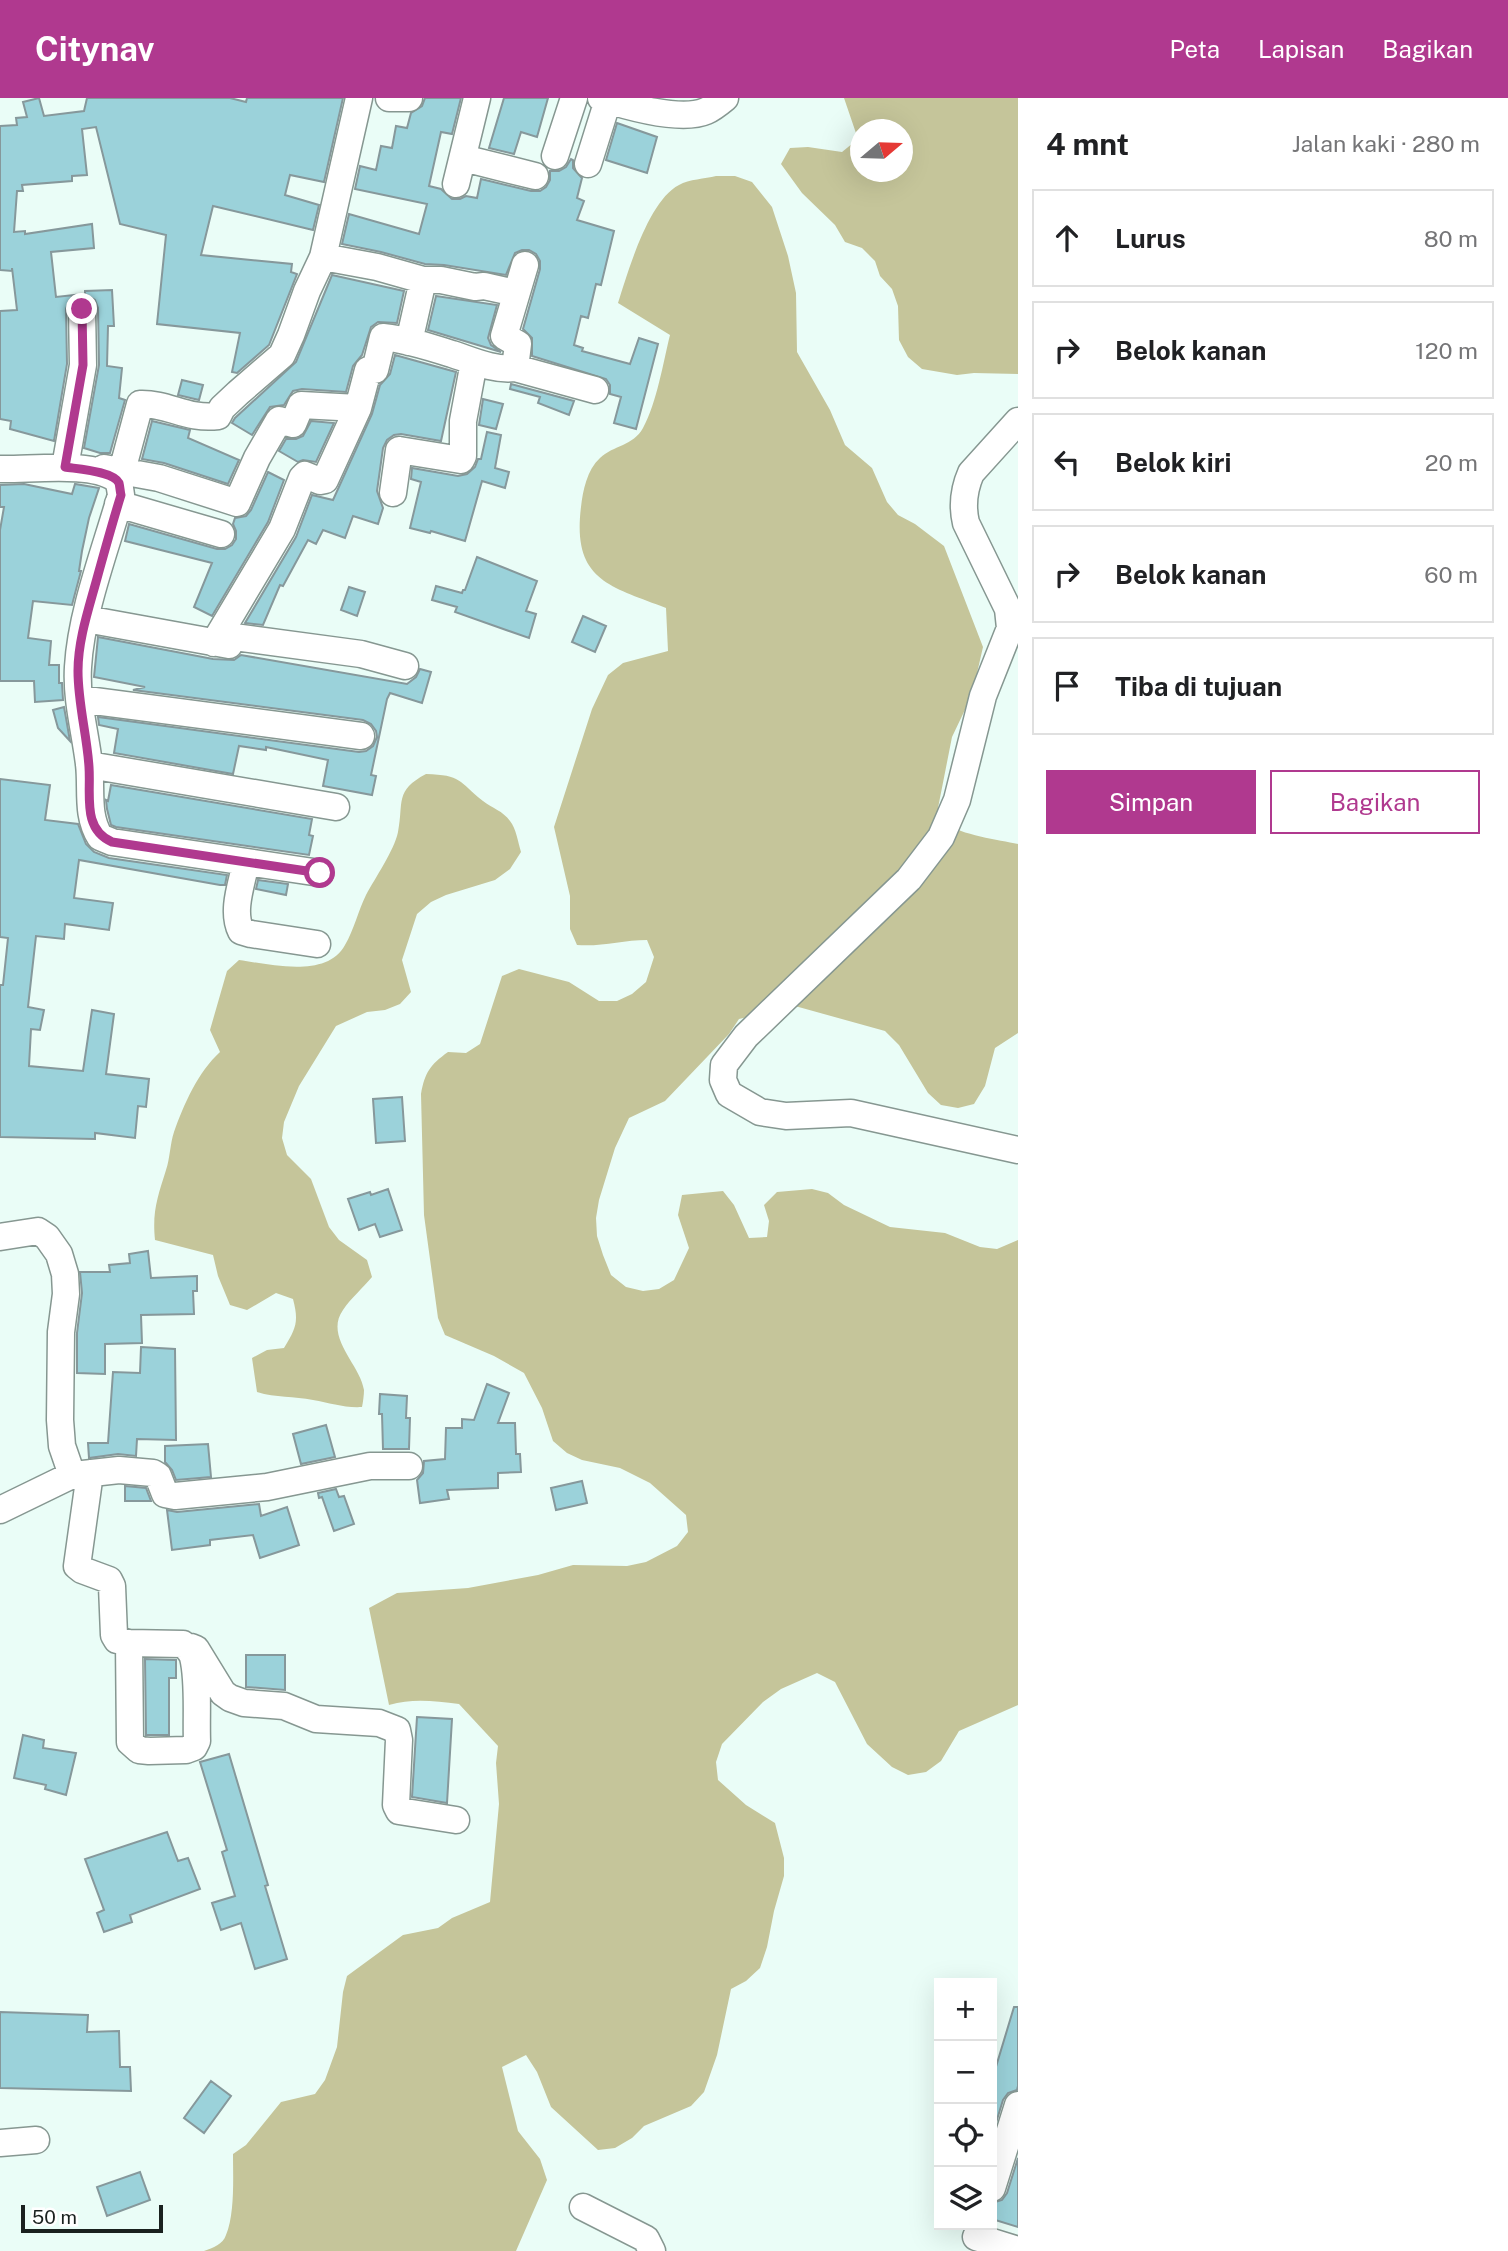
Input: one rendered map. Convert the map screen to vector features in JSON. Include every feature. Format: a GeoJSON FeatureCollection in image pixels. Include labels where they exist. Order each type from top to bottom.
{"type":"FeatureCollection","features":[{"type":"Feature","properties":{"kind":"street"},"geometry":{"type":"LineString","coordinates":[[122,471],[140,404],[204,418],[218,416],[237,393],[282,355],[323,257],[359,98]]}},
{"type":"Feature","properties":{"kind":"street"},"geometry":{"type":"LineString","coordinates":[[389,98],[409,98]]}},
{"type":"Feature","properties":{"kind":"street"},"geometry":{"type":"LineString","coordinates":[[456,184],[477,98]]}},
{"type":"Feature","properties":{"kind":"street"},"geometry":{"type":"LineString","coordinates":[[555,156],[574,98]]}},
{"type":"Feature","properties":{"kind":"street"},"geometry":{"type":"LineString","coordinates":[[589,164],[605,99],[636,104],[656,113],[698,114],[714,107],[725,98]]}},
{"type":"Feature","properties":{"kind":"street"},"geometry":{"type":"LineString","coordinates":[[463,158],[535,176]]}},
{"type":"Feature","properties":{"kind":"street"},"geometry":{"type":"LineString","coordinates":[[323,257],[377,267],[423,280],[484,286],[516,293]]}},
{"type":"Feature","properties":{"kind":"street"},"geometry":{"type":"LineString","coordinates":[[515,368],[518,344],[504,336],[525,265]]}},
{"type":"Feature","properties":{"kind":"street"},"geometry":{"type":"LineString","coordinates":[[409,342],[423,280]]}},
{"type":"Feature","properties":{"kind":"street"},"geometry":{"type":"LineString","coordinates":[[65,467],[83,365],[82,309]]}},
{"type":"Feature","properties":{"kind":"street"},"geometry":{"type":"LineString","coordinates":[[216,639],[282,529],[302,478],[305,475],[320,481],[325,480],[358,408],[368,370],[374,370],[382,338],[409,342],[474,362],[507,370],[515,368],[595,390]]}},
{"type":"Feature","properties":{"kind":"street"},"geometry":{"type":"LineString","coordinates":[[393,493],[400,450],[460,460],[463,456],[463,421],[474,362]]}},
{"type":"Feature","properties":{"kind":"street"},"geometry":{"type":"LineString","coordinates":[[91,470],[103,468],[159,478],[237,503],[257,458],[279,420],[293,424],[301,405],[358,408]]}},
{"type":"Feature","properties":{"kind":"street"},"geometry":{"type":"LineString","coordinates":[[1018,421],[971,473],[967,483],[964,513],[966,523],[1011,623],[983,695],[957,800],[941,837],[909,879],[746,1035],[724,1065],[723,1080],[729,1094],[760,1112],[786,1116],[851,1113],[1018,1150]]}},
{"type":"Feature","properties":{"kind":"street"},"geometry":{"type":"LineString","coordinates":[[0,469],[65,467],[91,470],[119,483],[121,495],[86,619],[78,669],[92,820],[100,837],[112,842],[320,873]]}},
{"type":"Feature","properties":{"kind":"street"},"geometry":{"type":"LineString","coordinates":[[118,504],[221,534]]}},
{"type":"Feature","properties":{"kind":"street"},"geometry":{"type":"LineString","coordinates":[[86,619],[216,639],[348,652],[405,666]]}},
{"type":"Feature","properties":{"kind":"street"},"geometry":{"type":"LineString","coordinates":[[216,639],[264,652]]}},
{"type":"Feature","properties":{"kind":"street"},"geometry":{"type":"LineString","coordinates":[[79,699],[361,736]]}},
{"type":"Feature","properties":{"kind":"street"},"geometry":{"type":"LineString","coordinates":[[89,765],[336,807]]}},
{"type":"Feature","properties":{"kind":"street"},"geometry":{"type":"LineString","coordinates":[[246,862],[236,912],[241,931],[317,944]]}},
{"type":"Feature","properties":{"kind":"street"},"geometry":{"type":"LineString","coordinates":[[0,1237],[38,1231],[47,1237],[64,1264],[66,1294],[61,1332],[60,1420],[62,1446],[81,1474],[76,1566],[109,1580],[113,1586],[114,1636],[121,1642],[183,1644],[196,1649],[223,1693],[244,1703],[284,1706],[316,1719],[379,1723],[397,1730],[398,1811],[456,1820]]}},
{"type":"Feature","properties":{"kind":"street"},"geometry":{"type":"LineString","coordinates":[[0,1510],[81,1474],[119,1470],[153,1473],[158,1476],[165,1494],[175,1496],[267,1487],[370,1466],[409,1466]]}},
{"type":"Feature","properties":{"kind":"street"},"geometry":{"type":"LineString","coordinates":[[129,1643],[130,1742],[139,1750],[149,1751],[186,1749],[194,1747],[197,1741],[193,1657],[183,1644]]}},
{"type":"Feature","properties":{"kind":"street"},"geometry":{"type":"LineString","coordinates":[[997,2172],[1018,2105]]}},
{"type":"Feature","properties":{"kind":"street"},"geometry":{"type":"LineString","coordinates":[[0,2143],[36,2140]]}},
{"type":"Feature","properties":{"kind":"street"},"geometry":{"type":"LineString","coordinates":[[583,2207],[646,2239],[652,2251]]}},
{"type":"Feature","properties":{"kind":"street"},"geometry":{"type":"LineString","coordinates":[[976,2238],[1018,2250]]}},
{"type":"Feature","properties":{"kind":"green space"},"geometry":{"type":"Polygon","coordinates":[[[844,98],[1018,98],[1018,374],[957,375],[922,369],[908,357],[899,340],[898,306],[892,289],[880,276],[875,261],[862,248],[845,242],[835,225],[802,193],[781,164],[790,148],[808,147],[842,152],[850,146],[850,182],[913,182],[913,119],[851,119],[844,98]]]}},
{"type":"Feature","properties":{"kind":"green space"},"geometry":{"type":"Polygon","coordinates":[[[716,176],[735,176],[752,182],[772,207],[788,256],[796,293],[797,352],[830,410],[845,445],[872,468],[887,502],[898,515],[944,546],[983,647],[972,695],[952,737],[938,808],[942,820],[960,831],[1018,844],[1018,1033],[995,1048],[985,1086],[974,1104],[958,1108],[941,1105],[928,1093],[899,1045],[885,1031],[795,1006],[739,1019],[729,1034],[665,1101],[629,1118],[615,1148],[599,1200],[597,1236],[611,1275],[626,1287],[643,1291],[659,1289],[674,1280],[689,1248],[678,1215],[682,1195],[723,1191],[734,1205],[749,1238],[767,1237],[769,1221],[764,1205],[777,1192],[812,1189],[828,1193],[844,1205],[890,1227],[945,1233],[980,1247],[997,1249],[1018,1240],[1018,1705],[959,1731],[941,1761],[926,1772],[908,1775],[892,1767],[867,1744],[835,1682],[817,1673],[781,1689],[763,1702],[722,1744],[716,1762],[718,1780],[746,1805],[775,1823],[784,1858],[784,1876],[760,1968],[746,1981],[731,1989],[717,2055],[704,2092],[691,2106],[644,2126],[632,2138],[615,2148],[598,2150],[551,2107],[537,2072],[526,2055],[502,2067],[518,2131],[540,2159],[547,2180],[516,2251],[204,2251],[223,2241],[229,2226],[233,2195],[233,2154],[246,2145],[281,2102],[315,2094],[325,2080],[337,2047],[347,1976],[403,1935],[438,1928],[452,1918],[490,1902],[499,1804],[496,1763],[498,1746],[459,1704],[415,1701],[389,1705],[369,1608],[397,1593],[468,1588],[538,1575],[573,1565],[627,1566],[646,1562],[677,1546],[688,1532],[686,1515],[650,1483],[620,1468],[582,1460],[567,1453],[553,1441],[542,1408],[524,1373],[494,1356],[445,1335],[438,1318],[424,1215],[421,1094],[429,1070],[442,1057],[448,1052],[466,1053],[480,1044],[502,976],[519,969],[569,982],[599,1001],[617,1001],[632,994],[646,982],[654,957],[647,940],[577,945],[570,929],[570,896],[554,827],[592,709],[608,675],[623,663],[668,651],[666,608],[627,593],[599,577],[582,550],[581,507],[586,481],[592,468],[605,454],[629,442],[643,428],[656,395],[670,335],[618,303],[641,238],[668,193],[683,183],[716,176]]]}},
{"type":"Feature","properties":{"kind":"green space"},"geometry":{"type":"Polygon","coordinates":[[[426,774],[459,780],[504,815],[514,827],[521,852],[510,869],[495,880],[446,895],[431,902],[417,914],[402,960],[411,992],[400,1004],[385,1010],[367,1012],[336,1026],[299,1086],[284,1122],[282,1138],[287,1155],[311,1179],[329,1227],[339,1240],[367,1260],[372,1277],[346,1306],[338,1320],[340,1340],[361,1380],[364,1396],[362,1407],[355,1407],[264,1394],[257,1392],[252,1358],[267,1350],[284,1348],[295,1325],[293,1299],[276,1293],[247,1310],[230,1305],[213,1255],[155,1240],[156,1204],[173,1137],[192,1089],[220,1052],[210,1030],[227,971],[239,960],[296,967],[311,966],[337,956],[393,847],[398,832],[402,798],[409,786],[426,774]]]}},
{"type":"Feature","properties":{"kind":"building"},"geometry":{"type":"Polygon","coordinates":[[[39,98],[44,116],[84,111],[87,98],[230,98],[246,102],[247,98],[343,98],[324,182],[290,175],[285,195],[319,205],[313,230],[213,206],[201,255],[292,264],[291,272],[297,274],[269,345],[237,373],[232,372],[240,333],[157,324],[166,235],[120,224],[96,127],[82,129],[87,175],[72,176],[72,181],[22,185],[23,191],[17,191],[14,232],[25,231],[25,234],[92,224],[94,248],[51,252],[56,297],[74,295],[66,309],[67,364],[54,441],[10,429],[11,421],[0,419],[0,311],[17,310],[12,268],[12,271],[0,270],[0,126],[17,125],[16,118],[27,117],[23,102],[39,98]]]}},
{"type":"Feature","properties":{"kind":"building"},"geometry":{"type":"Polygon","coordinates":[[[425,98],[461,98],[452,134],[441,132],[429,186],[441,189],[452,199],[466,196],[477,198],[481,179],[540,191],[550,180],[550,171],[559,171],[573,160],[573,168],[582,178],[577,198],[584,201],[577,220],[614,231],[601,285],[596,284],[588,318],[581,316],[574,345],[583,348],[582,351],[630,364],[639,338],[658,344],[636,429],[614,423],[621,397],[610,394],[610,385],[606,379],[532,356],[532,338],[523,329],[540,269],[536,254],[529,250],[515,253],[506,275],[425,264],[342,244],[349,214],[419,234],[427,204],[355,189],[360,166],[376,170],[381,146],[392,148],[396,126],[407,128],[411,113],[422,106],[425,98]]]}},
{"type":"Feature","properties":{"kind":"building"},"geometry":{"type":"Polygon","coordinates":[[[504,98],[548,98],[537,137],[521,132],[514,154],[489,148],[504,98]]]}},
{"type":"Feature","properties":{"kind":"building"},"geometry":{"type":"Polygon","coordinates":[[[617,123],[657,137],[647,173],[606,160],[617,123]]]}},
{"type":"Feature","properties":{"kind":"building"},"geometry":{"type":"Polygon","coordinates":[[[332,275],[404,291],[397,323],[378,322],[371,327],[362,355],[353,366],[346,392],[302,389],[293,391],[284,405],[270,407],[252,435],[232,423],[296,362],[332,275]]]}},
{"type":"Feature","properties":{"kind":"building"},"geometry":{"type":"Polygon","coordinates":[[[112,290],[114,326],[108,326],[107,366],[122,368],[119,398],[125,400],[110,453],[100,453],[84,448],[99,365],[98,308],[95,300],[85,294],[85,291],[112,290]]]}},
{"type":"Feature","properties":{"kind":"building"},"geometry":{"type":"Polygon","coordinates":[[[436,296],[497,305],[488,338],[491,345],[501,352],[428,330],[436,296]]]}},
{"type":"Feature","properties":{"kind":"building"},"geometry":{"type":"Polygon","coordinates":[[[395,355],[456,372],[441,441],[401,434],[387,440],[383,448],[377,491],[383,508],[378,524],[353,516],[345,538],[323,530],[316,544],[308,540],[283,586],[280,585],[263,625],[245,623],[296,537],[312,495],[333,500],[372,414],[380,385],[390,374],[395,355]]]}},
{"type":"Feature","properties":{"kind":"building"},"geometry":{"type":"Polygon","coordinates":[[[182,380],[203,385],[199,400],[178,395],[182,380]]]}},
{"type":"Feature","properties":{"kind":"building"},"geometry":{"type":"Polygon","coordinates":[[[511,384],[574,401],[569,415],[538,403],[540,397],[510,389],[511,384]]]}},
{"type":"Feature","properties":{"kind":"building"},"geometry":{"type":"Polygon","coordinates":[[[483,399],[503,404],[496,429],[479,425],[483,399]]]}},
{"type":"Feature","properties":{"kind":"building"},"geometry":{"type":"Polygon","coordinates":[[[152,421],[190,430],[188,438],[239,460],[228,484],[164,463],[142,459],[152,421]]]}},
{"type":"Feature","properties":{"kind":"building"},"geometry":{"type":"Polygon","coordinates":[[[311,421],[334,423],[316,462],[298,462],[279,451],[286,439],[303,436],[311,421]]]}},
{"type":"Feature","properties":{"kind":"building"},"geometry":{"type":"Polygon","coordinates":[[[487,432],[501,435],[495,468],[509,472],[505,488],[482,481],[465,541],[410,528],[421,482],[411,479],[412,468],[458,476],[467,474],[475,467],[478,459],[481,459],[487,432]]]}},
{"type":"Feature","properties":{"kind":"building"},"geometry":{"type":"Polygon","coordinates":[[[268,472],[284,480],[268,522],[212,616],[194,607],[212,563],[125,541],[129,524],[225,549],[236,539],[233,524],[235,518],[246,516],[251,510],[268,472]]]}},
{"type":"Feature","properties":{"kind":"building"},"geometry":{"type":"Polygon","coordinates":[[[24,484],[72,494],[75,484],[99,488],[89,518],[81,571],[72,605],[33,601],[28,638],[51,641],[49,665],[59,665],[63,700],[35,702],[34,681],[0,681],[0,530],[4,507],[0,507],[0,485],[24,484]]]}},
{"type":"Feature","properties":{"kind":"building"},"geometry":{"type":"Polygon","coordinates":[[[477,557],[537,581],[526,611],[536,614],[529,638],[455,612],[457,607],[432,600],[436,586],[462,593],[477,557]]]}},
{"type":"Feature","properties":{"kind":"building"},"geometry":{"type":"Polygon","coordinates":[[[349,587],[365,592],[357,616],[341,610],[349,587]]]}},
{"type":"Feature","properties":{"kind":"building"},"geometry":{"type":"Polygon","coordinates":[[[583,616],[606,626],[595,652],[572,642],[583,616]]]}},
{"type":"Feature","properties":{"kind":"building"},"geometry":{"type":"Polygon","coordinates":[[[98,637],[213,659],[234,660],[241,655],[407,684],[416,677],[420,669],[431,672],[422,703],[390,693],[387,699],[371,775],[376,776],[372,795],[323,786],[328,760],[266,747],[266,750],[239,746],[233,774],[114,753],[118,729],[99,725],[98,717],[359,752],[373,746],[377,737],[371,724],[363,720],[133,690],[145,687],[94,677],[98,637]]]}},
{"type":"Feature","properties":{"kind":"building"},"geometry":{"type":"Polygon","coordinates":[[[64,707],[70,741],[58,728],[53,710],[64,707]]]}},
{"type":"Feature","properties":{"kind":"building"},"geometry":{"type":"Polygon","coordinates":[[[0,779],[50,785],[45,820],[78,824],[86,844],[94,852],[109,858],[227,875],[225,885],[220,885],[79,860],[74,898],[113,903],[109,930],[65,924],[64,939],[36,936],[28,1007],[44,1010],[40,1030],[31,1029],[29,1066],[83,1071],[92,1010],[114,1014],[106,1074],[149,1079],[146,1107],[138,1106],[135,1138],[95,1133],[95,1139],[0,1137],[0,985],[3,985],[8,938],[0,937],[0,779]]]}},
{"type":"Feature","properties":{"kind":"building"},"geometry":{"type":"Polygon","coordinates":[[[111,785],[312,819],[309,835],[313,836],[309,855],[116,827],[111,825],[107,809],[106,800],[108,801],[111,785]]]}},
{"type":"Feature","properties":{"kind":"building"},"geometry":{"type":"Polygon","coordinates":[[[258,880],[288,884],[286,895],[256,889],[258,880]]]}},
{"type":"Feature","properties":{"kind":"building"},"geometry":{"type":"Polygon","coordinates":[[[402,1097],[405,1141],[376,1143],[373,1099],[402,1097]]]}},
{"type":"Feature","properties":{"kind":"building"},"geometry":{"type":"Polygon","coordinates":[[[388,1189],[402,1230],[380,1237],[375,1224],[359,1230],[348,1199],[388,1189]]]}},
{"type":"Feature","properties":{"kind":"building"},"geometry":{"type":"Polygon","coordinates":[[[148,1251],[151,1278],[197,1276],[197,1291],[193,1291],[194,1314],[141,1315],[142,1343],[105,1344],[105,1374],[77,1373],[77,1333],[82,1293],[80,1272],[110,1272],[109,1265],[130,1263],[129,1254],[148,1251]]]}},
{"type":"Feature","properties":{"kind":"building"},"geometry":{"type":"Polygon","coordinates":[[[141,1347],[175,1349],[176,1440],[137,1439],[136,1456],[118,1454],[89,1458],[88,1443],[108,1443],[113,1372],[140,1373],[141,1347]]]}},
{"type":"Feature","properties":{"kind":"building"},"geometry":{"type":"Polygon","coordinates":[[[487,1384],[509,1393],[498,1423],[515,1423],[516,1454],[520,1454],[521,1472],[498,1473],[498,1488],[447,1490],[449,1499],[420,1503],[417,1480],[423,1473],[424,1461],[445,1459],[446,1428],[462,1428],[462,1419],[474,1420],[487,1384]]]}},
{"type":"Feature","properties":{"kind":"building"},"geometry":{"type":"Polygon","coordinates":[[[380,1394],[407,1396],[406,1418],[410,1418],[409,1449],[383,1449],[380,1394]]]}},
{"type":"Feature","properties":{"kind":"building"},"geometry":{"type":"Polygon","coordinates":[[[326,1425],[335,1457],[301,1464],[293,1434],[326,1425]]]}},
{"type":"Feature","properties":{"kind":"building"},"geometry":{"type":"Polygon","coordinates":[[[208,1444],[211,1477],[176,1480],[165,1462],[165,1446],[208,1444]]]}},
{"type":"Feature","properties":{"kind":"building"},"geometry":{"type":"Polygon","coordinates":[[[582,1481],[587,1503],[556,1510],[551,1488],[582,1481]]]}},
{"type":"Feature","properties":{"kind":"building"},"geometry":{"type":"Polygon","coordinates":[[[125,1486],[146,1488],[151,1501],[125,1501],[125,1486]]]}},
{"type":"Feature","properties":{"kind":"building"},"geometry":{"type":"Polygon","coordinates":[[[336,1489],[339,1497],[344,1496],[354,1524],[334,1531],[322,1497],[319,1498],[318,1493],[336,1489]]]}},
{"type":"Feature","properties":{"kind":"building"},"geometry":{"type":"Polygon","coordinates":[[[259,1504],[261,1516],[287,1507],[299,1545],[260,1558],[253,1535],[210,1540],[210,1545],[172,1550],[167,1510],[177,1512],[259,1504]]]}},
{"type":"Feature","properties":{"kind":"building"},"geometry":{"type":"Polygon","coordinates":[[[246,1655],[285,1655],[285,1690],[246,1687],[246,1655]]]}},
{"type":"Feature","properties":{"kind":"building"},"geometry":{"type":"Polygon","coordinates":[[[145,1659],[176,1660],[176,1678],[169,1678],[169,1735],[146,1735],[145,1659]]]}},
{"type":"Feature","properties":{"kind":"building"},"geometry":{"type":"Polygon","coordinates":[[[417,1717],[452,1719],[447,1803],[412,1797],[417,1717]]]}},
{"type":"Feature","properties":{"kind":"building"},"geometry":{"type":"Polygon","coordinates":[[[23,1735],[44,1740],[43,1748],[76,1753],[66,1795],[45,1789],[46,1785],[14,1778],[23,1735]]]}},
{"type":"Feature","properties":{"kind":"building"},"geometry":{"type":"Polygon","coordinates":[[[229,1754],[287,1959],[255,1969],[241,1923],[221,1930],[212,1903],[235,1896],[222,1852],[227,1850],[200,1762],[229,1754]]]}},
{"type":"Feature","properties":{"kind":"building"},"geometry":{"type":"Polygon","coordinates":[[[167,1832],[178,1861],[188,1858],[200,1889],[130,1915],[132,1922],[104,1932],[97,1913],[104,1910],[85,1859],[167,1832]]]}},
{"type":"Feature","properties":{"kind":"building"},"geometry":{"type":"Polygon","coordinates":[[[1014,2007],[1018,2007],[1018,2086],[1017,2090],[1008,2093],[1003,2100],[997,2120],[997,2063],[1014,2007]]]}},
{"type":"Feature","properties":{"kind":"building"},"geometry":{"type":"Polygon","coordinates":[[[0,2012],[88,2015],[87,2032],[119,2031],[120,2067],[130,2067],[131,2091],[0,2088],[0,2012]]]}},
{"type":"Feature","properties":{"kind":"building"},"geometry":{"type":"Polygon","coordinates":[[[211,2081],[231,2096],[204,2133],[184,2118],[211,2081]]]}},
{"type":"Feature","properties":{"kind":"building"},"geometry":{"type":"Polygon","coordinates":[[[1018,2158],[1018,2227],[997,2221],[997,2202],[1007,2193],[1018,2158]]]}},
{"type":"Feature","properties":{"kind":"building"},"geometry":{"type":"Polygon","coordinates":[[[140,2172],[150,2200],[107,2216],[97,2187],[140,2172]]]}},
{"type":"Feature","properties":{"kind":"route"},"geometry":{"type":"LineString","coordinates":[[82,309],[83,365],[65,467],[91,470],[115,479],[119,483],[121,495],[86,619],[78,669],[94,828],[100,837],[112,842],[320,873]]}}]}
